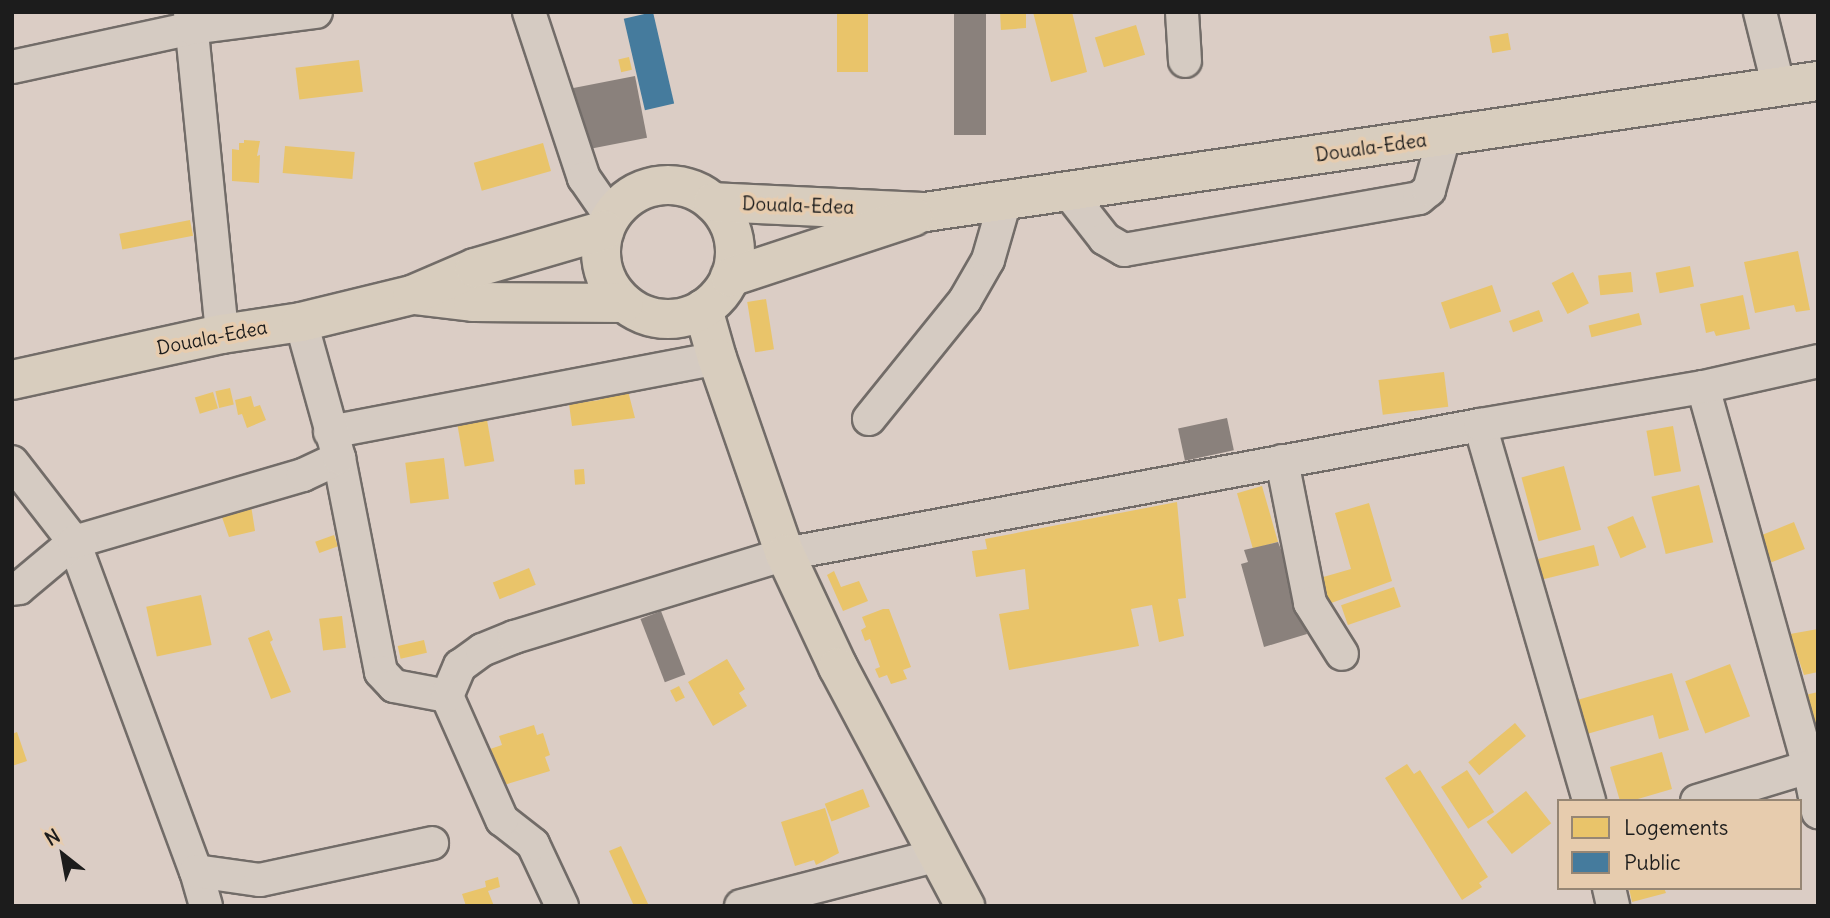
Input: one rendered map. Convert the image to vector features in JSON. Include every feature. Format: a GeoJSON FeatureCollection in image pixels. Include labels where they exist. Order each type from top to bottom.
{"type":"FeatureCollection","features":[{"type":"Feature","properties":{"kind":"main road","name":"Douala-Edea"},"geometry":{"type":"LineString","coordinates":[[713,202],[925,212],[1069,193],[1818,81]]}},
{"type":"Feature","properties":{"kind":"main road"},"geometry":{"type":"LineString","coordinates":[[659,186],[688,188],[713,202],[729,224],[735,250],[730,277],[714,301],[690,316],[662,319],[635,311],[624,303],[611,288],[603,270],[601,250],[608,223],[632,196],[659,186]]}},
{"type":"Feature","properties":{"kind":"main road","name":"Douala-Edea"},"geometry":{"type":"LineString","coordinates":[[730,277],[925,212]]}},
{"type":"Feature","properties":{"kind":"main road","name":"Douala-Edea"},"geometry":{"type":"LineString","coordinates":[[12,380],[222,334],[301,322],[412,295],[475,268],[608,223]]}},
{"type":"Feature","properties":{"kind":"main road","name":"Douala-Edea"},"geometry":{"type":"LineString","coordinates":[[412,295],[473,302],[624,303]]}},
{"type":"Feature","properties":{"kind":"main road"},"geometry":{"type":"LineString","coordinates":[[703,309],[717,358],[785,554],[838,667],[935,856],[965,906]]}},
{"type":"Feature","properties":{"kind":"street"},"geometry":{"type":"LineString","coordinates":[[12,67],[191,20],[316,12]]}},
{"type":"Feature","properties":{"kind":"street"},"geometry":{"type":"LineString","coordinates":[[529,12],[584,178],[608,223]]}},
{"type":"Feature","properties":{"kind":"street"},"geometry":{"type":"LineString","coordinates":[[1182,12],[1185,61]]}},
{"type":"Feature","properties":{"kind":"street"},"geometry":{"type":"LineString","coordinates":[[1760,12],[1779,88]]}},
{"type":"Feature","properties":{"kind":"street"},"geometry":{"type":"LineString","coordinates":[[191,20],[222,334]]}},
{"type":"Feature","properties":{"kind":"street"},"geometry":{"type":"LineString","coordinates":[[1069,193],[1105,239],[1124,250],[1419,198],[1429,190],[1444,137]]}},
{"type":"Feature","properties":{"kind":"street"},"geometry":{"type":"LineString","coordinates":[[869,419],[965,300],[988,260],[1005,201]]}},
{"type":"Feature","properties":{"kind":"street"},"geometry":{"type":"LineString","coordinates":[[301,322],[334,445],[382,672],[394,686],[447,696]]}},
{"type":"Feature","properties":{"kind":"street"},"geometry":{"type":"LineString","coordinates":[[12,589],[19,588],[74,542],[303,475],[334,445],[717,358]]}},
{"type":"Feature","properties":{"kind":"street"},"geometry":{"type":"LineString","coordinates":[[562,906],[533,844],[502,820],[447,696],[460,666],[493,646],[785,554],[1282,461],[1703,387],[1818,360]]}},
{"type":"Feature","properties":{"kind":"street"},"geometry":{"type":"LineString","coordinates":[[1703,387],[1813,766],[1818,812]]}},
{"type":"Feature","properties":{"kind":"street"},"geometry":{"type":"LineString","coordinates":[[1480,425],[1588,799]]}},
{"type":"Feature","properties":{"kind":"street"},"geometry":{"type":"LineString","coordinates":[[1282,461],[1310,603],[1342,654]]}},
{"type":"Feature","properties":{"kind":"street"},"geometry":{"type":"LineString","coordinates":[[12,462],[74,542],[196,871],[206,906]]}},
{"type":"Feature","properties":{"kind":"street"},"geometry":{"type":"LineString","coordinates":[[1704,799],[1813,766]]}},
{"type":"Feature","properties":{"kind":"street"},"geometry":{"type":"LineString","coordinates":[[196,871],[260,880],[432,843]]}},
{"type":"Feature","properties":{"kind":"street"},"geometry":{"type":"LineString","coordinates":[[741,906],[785,900],[935,856]]}},
{"type":"Feature","properties":{"kind":"building: Logements"},"geometry":{"type":"Polygon","coordinates":[[[837,12],[868,12],[868,72],[837,72],[837,12]]]}},
{"type":"Feature","properties":{"kind":"building: Logements"},"geometry":{"type":"Polygon","coordinates":[[[1000,12],[1026,12],[1026,28],[1001,30],[1000,12]]]}},
{"type":"Feature","properties":{"kind":"building: Logements"},"geometry":{"type":"Polygon","coordinates":[[[1033,12],[1072,12],[1087,72],[1051,82],[1033,12]]]}},
{"type":"Feature","properties":{"kind":"building: Logements"},"geometry":{"type":"Polygon","coordinates":[[[1136,25],[1145,55],[1104,67],[1095,38],[1136,25]]]}},
{"type":"Feature","properties":{"kind":"building: Logements"},"geometry":{"type":"Polygon","coordinates":[[[1508,33],[1511,50],[1492,53],[1489,36],[1508,33]]]}},
{"type":"Feature","properties":{"kind":"building: Logements"},"geometry":{"type":"Polygon","coordinates":[[[629,57],[632,70],[621,72],[618,59],[629,57]]]}},
{"type":"Feature","properties":{"kind":"building: Logements"},"geometry":{"type":"Polygon","coordinates":[[[359,60],[363,92],[299,100],[295,68],[359,60]]]}},
{"type":"Feature","properties":{"kind":"building: Logements"},"geometry":{"type":"Polygon","coordinates":[[[244,140],[260,141],[257,156],[260,155],[259,183],[232,181],[232,149],[239,150],[239,143],[244,143],[244,140]]]}},
{"type":"Feature","properties":{"kind":"building: Logements"},"geometry":{"type":"Polygon","coordinates":[[[543,143],[551,171],[482,191],[474,163],[543,143]]]}},
{"type":"Feature","properties":{"kind":"building: Logements"},"geometry":{"type":"Polygon","coordinates":[[[285,146],[355,152],[352,179],[283,173],[285,146]]]}},
{"type":"Feature","properties":{"kind":"building: Logements"},"geometry":{"type":"Polygon","coordinates":[[[190,220],[193,236],[122,249],[119,234],[190,220]]]}},
{"type":"Feature","properties":{"kind":"building: Logements"},"geometry":{"type":"Polygon","coordinates":[[[1798,251],[1810,310],[1796,312],[1794,305],[1755,313],[1744,262],[1798,251]]]}},
{"type":"Feature","properties":{"kind":"building: Logements"},"geometry":{"type":"Polygon","coordinates":[[[1690,266],[1694,287],[1660,293],[1656,273],[1690,266]]]}},
{"type":"Feature","properties":{"kind":"building: Logements"},"geometry":{"type":"Polygon","coordinates":[[[1573,272],[1589,303],[1568,314],[1552,283],[1573,272]]]}},
{"type":"Feature","properties":{"kind":"building: Logements"},"geometry":{"type":"Polygon","coordinates":[[[1631,272],[1633,292],[1600,295],[1598,275],[1631,272]]]}},
{"type":"Feature","properties":{"kind":"building: Logements"},"geometry":{"type":"Polygon","coordinates":[[[1492,285],[1501,311],[1450,329],[1441,303],[1492,285]]]}},
{"type":"Feature","properties":{"kind":"building: Logements"},"geometry":{"type":"Polygon","coordinates":[[[1743,295],[1750,329],[1716,336],[1714,331],[1706,333],[1700,304],[1743,295]]]}},
{"type":"Feature","properties":{"kind":"building: Logements"},"geometry":{"type":"Polygon","coordinates":[[[766,299],[774,349],[755,352],[747,302],[766,299]]]}},
{"type":"Feature","properties":{"kind":"building: Logements"},"geometry":{"type":"Polygon","coordinates":[[[1539,310],[1543,321],[1513,332],[1509,321],[1539,310]]]}},
{"type":"Feature","properties":{"kind":"building: Logements"},"geometry":{"type":"Polygon","coordinates":[[[1639,313],[1642,325],[1591,337],[1589,326],[1639,313]]]}},
{"type":"Feature","properties":{"kind":"building: Logements"},"geometry":{"type":"Polygon","coordinates":[[[1444,372],[1448,407],[1383,415],[1378,380],[1444,372]]]}},
{"type":"Feature","properties":{"kind":"building: Logements"},"geometry":{"type":"Polygon","coordinates":[[[230,388],[234,405],[219,408],[215,391],[230,388]]]}},
{"type":"Feature","properties":{"kind":"building: Logements"},"geometry":{"type":"Polygon","coordinates":[[[628,391],[635,418],[572,426],[569,404],[600,400],[599,395],[628,391]]]}},
{"type":"Feature","properties":{"kind":"building: Logements"},"geometry":{"type":"Polygon","coordinates":[[[213,392],[218,408],[200,414],[195,398],[213,392]]]}},
{"type":"Feature","properties":{"kind":"building: Logements"},"geometry":{"type":"Polygon","coordinates":[[[251,396],[254,407],[260,405],[266,420],[247,428],[242,414],[238,415],[235,400],[251,396]]]}},
{"type":"Feature","properties":{"kind":"building: Logements"},"geometry":{"type":"Polygon","coordinates":[[[487,420],[494,461],[465,467],[457,425],[487,420]]]}},
{"type":"Feature","properties":{"kind":"building: Logements"},"geometry":{"type":"Polygon","coordinates":[[[1673,426],[1681,471],[1654,476],[1646,431],[1673,426]]]}},
{"type":"Feature","properties":{"kind":"building: Logements"},"geometry":{"type":"Polygon","coordinates":[[[444,458],[449,499],[410,503],[405,463],[444,458]]]}},
{"type":"Feature","properties":{"kind":"building: Logements"},"geometry":{"type":"Polygon","coordinates":[[[1564,466],[1581,530],[1539,541],[1521,477],[1564,466]]]}},
{"type":"Feature","properties":{"kind":"building: Logements"},"geometry":{"type":"Polygon","coordinates":[[[584,469],[585,484],[575,485],[574,470],[584,469]]]}},
{"type":"Feature","properties":{"kind":"building: Logements"},"geometry":{"type":"Polygon","coordinates":[[[1699,485],[1713,542],[1666,554],[1651,497],[1699,485]]]}},
{"type":"Feature","properties":{"kind":"building: Logements"},"geometry":{"type":"Polygon","coordinates":[[[1262,486],[1278,542],[1253,549],[1237,493],[1262,486]]]}},
{"type":"Feature","properties":{"kind":"building: Logements"},"geometry":{"type":"Polygon","coordinates":[[[250,499],[255,531],[229,537],[218,506],[250,499]]]}},
{"type":"Feature","properties":{"kind":"building: Logements"},"geometry":{"type":"Polygon","coordinates":[[[1177,502],[1186,598],[1178,599],[1184,636],[1159,642],[1152,605],[1131,609],[1139,646],[1009,670],[999,614],[1029,609],[1025,569],[976,577],[972,551],[987,549],[985,539],[1177,502]]]}},
{"type":"Feature","properties":{"kind":"building: Logements"},"geometry":{"type":"Polygon","coordinates":[[[1369,503],[1392,581],[1323,606],[1313,580],[1351,569],[1335,513],[1369,503]]]}},
{"type":"Feature","properties":{"kind":"building: Logements"},"geometry":{"type":"Polygon","coordinates":[[[1633,516],[1646,547],[1621,558],[1607,527],[1633,516]]]}},
{"type":"Feature","properties":{"kind":"building: Logements"},"geometry":{"type":"Polygon","coordinates":[[[1794,522],[1805,549],[1771,562],[1761,535],[1794,522]]]}},
{"type":"Feature","properties":{"kind":"building: Logements"},"geometry":{"type":"Polygon","coordinates":[[[334,535],[338,546],[319,553],[315,542],[334,535]]]}},
{"type":"Feature","properties":{"kind":"building: Logements"},"geometry":{"type":"Polygon","coordinates":[[[1594,545],[1599,565],[1533,582],[1528,561],[1594,545]]]}},
{"type":"Feature","properties":{"kind":"building: Logements"},"geometry":{"type":"Polygon","coordinates":[[[529,568],[536,585],[500,599],[493,583],[529,568]]]}},
{"type":"Feature","properties":{"kind":"building: Logements"},"geometry":{"type":"Polygon","coordinates":[[[834,571],[841,587],[859,581],[868,601],[843,611],[827,575],[834,571]]]}},
{"type":"Feature","properties":{"kind":"building: Logements"},"geometry":{"type":"Polygon","coordinates":[[[1394,587],[1401,607],[1348,625],[1341,605],[1394,587]]]}},
{"type":"Feature","properties":{"kind":"building: Logements"},"geometry":{"type":"Polygon","coordinates":[[[201,595],[212,645],[157,657],[146,607],[201,595]]]}},
{"type":"Feature","properties":{"kind":"building: Logements"},"geometry":{"type":"Polygon","coordinates":[[[889,609],[911,667],[903,670],[907,679],[891,684],[887,675],[879,678],[875,669],[880,667],[870,639],[865,641],[861,630],[866,627],[862,617],[889,609]]]}},
{"type":"Feature","properties":{"kind":"building: Logements"},"geometry":{"type":"Polygon","coordinates":[[[342,616],[346,648],[323,651],[319,619],[342,616]]]}},
{"type":"Feature","properties":{"kind":"building: Logements"},"geometry":{"type":"Polygon","coordinates":[[[1818,629],[1818,672],[1804,675],[1790,634],[1818,629]]]}},
{"type":"Feature","properties":{"kind":"building: Logements"},"geometry":{"type":"Polygon","coordinates":[[[269,630],[273,640],[270,642],[291,692],[271,699],[248,638],[269,630]]]}},
{"type":"Feature","properties":{"kind":"building: Logements"},"geometry":{"type":"Polygon","coordinates":[[[424,640],[427,653],[401,659],[398,646],[424,640]]]}},
{"type":"Feature","properties":{"kind":"building: Logements"},"geometry":{"type":"Polygon","coordinates":[[[727,659],[745,689],[739,693],[747,706],[713,726],[688,682],[727,659]]]}},
{"type":"Feature","properties":{"kind":"building: Logements"},"geometry":{"type":"Polygon","coordinates":[[[1730,664],[1750,716],[1705,733],[1685,681],[1730,664]]]}},
{"type":"Feature","properties":{"kind":"building: Logements"},"geometry":{"type":"Polygon","coordinates":[[[1672,673],[1689,730],[1659,739],[1653,715],[1573,738],[1563,704],[1672,673]]]}},
{"type":"Feature","properties":{"kind":"building: Logements"},"geometry":{"type":"Polygon","coordinates":[[[679,686],[685,698],[676,702],[670,691],[679,686]]]}},
{"type":"Feature","properties":{"kind":"building: Logements"},"geometry":{"type":"Polygon","coordinates":[[[1818,692],[1818,742],[1801,696],[1818,692]]]}},
{"type":"Feature","properties":{"kind":"building: Logements"},"geometry":{"type":"Polygon","coordinates":[[[1515,723],[1526,736],[1479,775],[1468,762],[1515,723]]]}},
{"type":"Feature","properties":{"kind":"building: Logements"},"geometry":{"type":"Polygon","coordinates":[[[534,725],[537,735],[543,733],[550,755],[545,757],[550,771],[501,786],[484,751],[502,745],[499,736],[534,725]]]}},
{"type":"Feature","properties":{"kind":"building: Logements"},"geometry":{"type":"Polygon","coordinates":[[[17,732],[27,761],[12,766],[12,734],[17,732]]]}},
{"type":"Feature","properties":{"kind":"building: Logements"},"geometry":{"type":"Polygon","coordinates":[[[1662,752],[1672,789],[1638,799],[1619,799],[1610,767],[1662,752]]]}},
{"type":"Feature","properties":{"kind":"building: Logements"},"geometry":{"type":"Polygon","coordinates":[[[1407,764],[1414,774],[1420,770],[1488,877],[1479,883],[1482,887],[1462,900],[1385,778],[1407,764]]]}},
{"type":"Feature","properties":{"kind":"building: Logements"},"geometry":{"type":"Polygon","coordinates":[[[1467,770],[1494,812],[1468,829],[1441,787],[1467,770]]]}},
{"type":"Feature","properties":{"kind":"building: Logements"},"geometry":{"type":"Polygon","coordinates":[[[863,789],[870,807],[832,821],[825,804],[863,789]]]}},
{"type":"Feature","properties":{"kind":"building: Logements"},"geometry":{"type":"Polygon","coordinates":[[[1526,791],[1551,823],[1512,854],[1487,822],[1526,791]]]}},
{"type":"Feature","properties":{"kind":"building: Logements"},"geometry":{"type":"Polygon","coordinates":[[[825,808],[839,853],[816,865],[814,860],[795,866],[781,822],[825,808]]]}},
{"type":"Feature","properties":{"kind":"building: Logements"},"geometry":{"type":"Polygon","coordinates":[[[621,846],[649,906],[634,906],[609,851],[621,846]]]}},
{"type":"Feature","properties":{"kind":"building: Logements"},"geometry":{"type":"Polygon","coordinates":[[[498,877],[500,887],[488,891],[494,906],[466,906],[462,894],[486,887],[485,881],[498,877]]]}},
{"type":"Feature","properties":{"kind":"building: Logements"},"geometry":{"type":"Polygon","coordinates":[[[1629,890],[1665,890],[1666,893],[1632,902],[1629,890]]]}},
{"type":"Feature","properties":{"kind":"building: Public"},"geometry":{"type":"Polygon","coordinates":[[[653,12],[674,104],[645,110],[624,19],[653,12]]]}},
{"type":"Feature","properties":{"kind":"building: Industrie"},"geometry":{"type":"Polygon","coordinates":[[[954,12],[986,12],[986,135],[954,135],[954,12]]]}},
{"type":"Feature","properties":{"kind":"building: Industrie"},"geometry":{"type":"Polygon","coordinates":[[[635,76],[647,138],[584,150],[572,88],[635,76]]]}},
{"type":"Feature","properties":{"kind":"building: Industrie"},"geometry":{"type":"Polygon","coordinates":[[[1227,418],[1234,450],[1185,461],[1178,428],[1227,418]]]}},
{"type":"Feature","properties":{"kind":"building: Industrie"},"geometry":{"type":"Polygon","coordinates":[[[1278,542],[1282,552],[1284,551],[1307,634],[1264,647],[1241,564],[1248,562],[1244,550],[1278,542]]]}},
{"type":"Feature","properties":{"kind":"building: Industrie"},"geometry":{"type":"Polygon","coordinates":[[[661,611],[685,674],[665,682],[640,619],[661,611]]]}}]}
